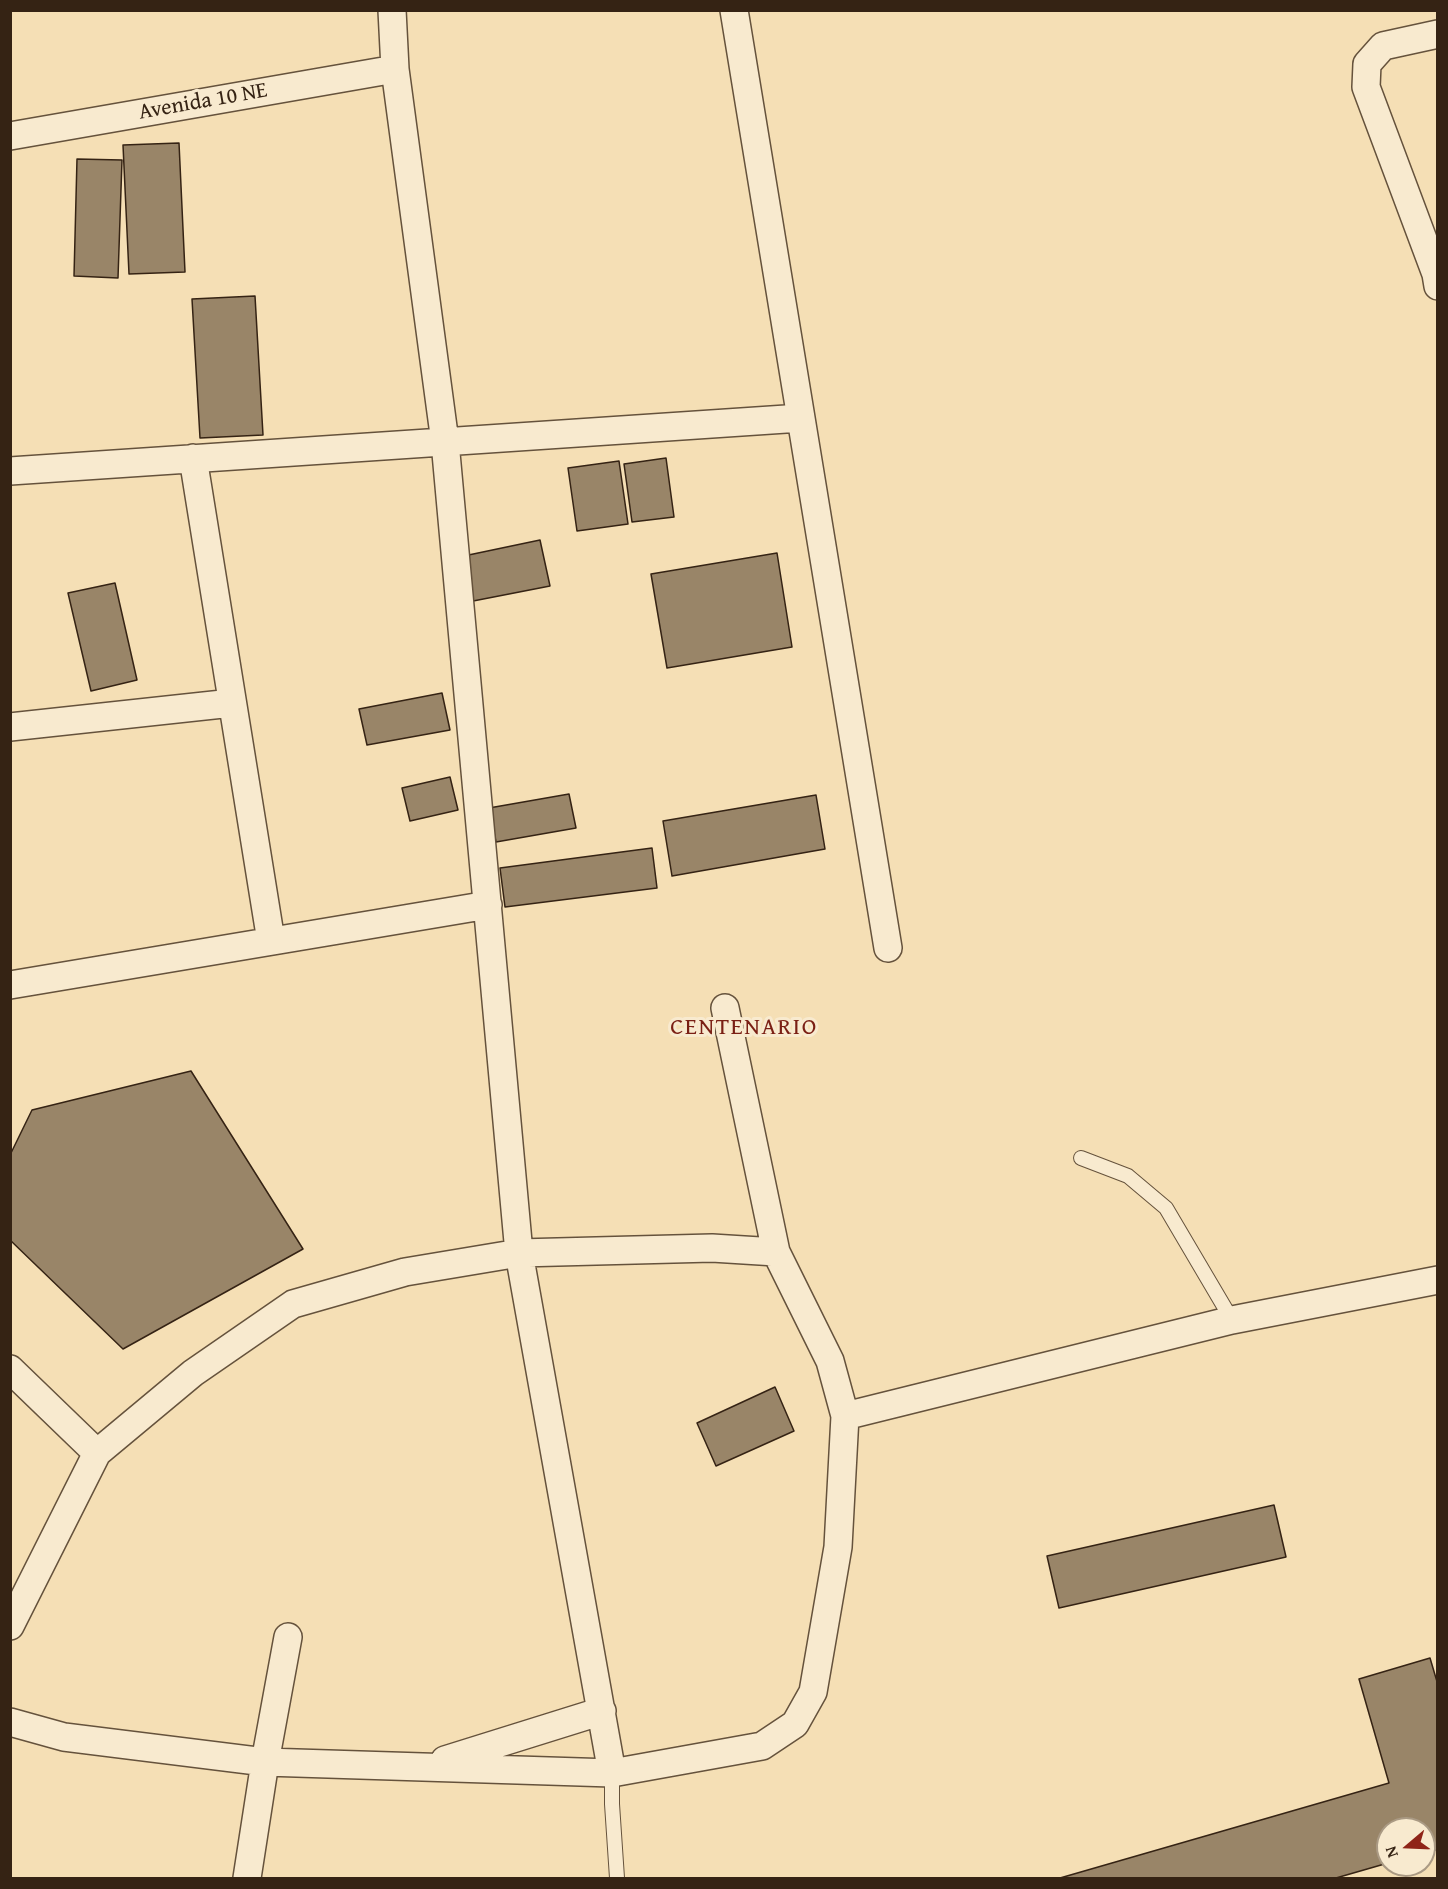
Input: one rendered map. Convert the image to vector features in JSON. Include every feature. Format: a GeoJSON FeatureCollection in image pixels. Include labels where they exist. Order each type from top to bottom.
{"type":"FeatureCollection","features":[{"type":"Feature","properties":{"kind":"street"},"geometry":{"type":"LineString","coordinates":[[392,10],[395,69],[445,442],[519,1253],[612,1773]]}},
{"type":"Feature","properties":{"kind":"street"},"geometry":{"type":"LineString","coordinates":[[734,10],[888,948]]}},
{"type":"Feature","properties":{"kind":"street"},"geometry":{"type":"LineString","coordinates":[[1437,33],[1383,46],[1367,64],[1366,87],[1436,274],[1437,286]]}},
{"type":"Feature","properties":{"kind":"street","name":"Avenida 10 NE"},"geometry":{"type":"LineString","coordinates":[[10,136],[395,69]]}},
{"type":"Feature","properties":{"kind":"street"},"geometry":{"type":"LineString","coordinates":[[10,471],[801,418]]}},
{"type":"Feature","properties":{"kind":"street"},"geometry":{"type":"LineString","coordinates":[[193,458],[271,941]]}},
{"type":"Feature","properties":{"kind":"street"},"geometry":{"type":"LineString","coordinates":[[10,727],[232,703]]}},
{"type":"Feature","properties":{"kind":"street"},"geometry":{"type":"LineString","coordinates":[[10,986],[488,905]]}},
{"type":"Feature","properties":{"kind":"street"},"geometry":{"type":"LineString","coordinates":[[10,1722],[64,1737],[265,1762],[612,1773],[762,1746],[795,1724],[813,1692],[838,1547],[845,1416],[830,1361],[777,1252],[725,1008]]}},
{"type":"Feature","properties":{"kind":"street"},"geometry":{"type":"LineString","coordinates":[[10,1626],[97,1453],[193,1372],[292,1304],[405,1272],[519,1253],[712,1248],[777,1252]]}},
{"type":"Feature","properties":{"kind":"street"},"geometry":{"type":"LineString","coordinates":[[845,1416],[1232,1320],[1437,1280]]}},
{"type":"Feature","properties":{"kind":"street"},"geometry":{"type":"LineString","coordinates":[[10,1369],[97,1453]]}},
{"type":"Feature","properties":{"kind":"street"},"geometry":{"type":"LineString","coordinates":[[247,1878],[288,1637]]}},
{"type":"Feature","properties":{"kind":"street"},"geometry":{"type":"LineString","coordinates":[[424,1767],[602,1711]]}},
{"type":"Feature","properties":{"kind":"lane"},"geometry":{"type":"LineString","coordinates":[[1081,1158],[1128,1176],[1166,1208],[1232,1320]]}},
{"type":"Feature","properties":{"kind":"lane"},"geometry":{"type":"LineString","coordinates":[[612,1773],[617,1878]]}},
{"type":"Feature","properties":{"kind":"building"},"geometry":{"type":"Polygon","coordinates":[[[179,143],[185,272],[129,274],[123,145],[179,143]]]}},
{"type":"Feature","properties":{"kind":"building"},"geometry":{"type":"Polygon","coordinates":[[[77,159],[122,160],[118,278],[74,276],[77,159]]]}},
{"type":"Feature","properties":{"kind":"building"},"geometry":{"type":"Polygon","coordinates":[[[255,296],[263,435],[200,438],[192,299],[255,296]]]}},
{"type":"Feature","properties":{"kind":"building"},"geometry":{"type":"Polygon","coordinates":[[[666,458],[674,517],[632,522],[624,464],[666,458]]]}},
{"type":"Feature","properties":{"kind":"building"},"geometry":{"type":"Polygon","coordinates":[[[619,461],[628,524],[577,531],[568,468],[619,461]]]}},
{"type":"Feature","properties":{"kind":"building"},"geometry":{"type":"Polygon","coordinates":[[[540,540],[550,586],[468,602],[459,557],[540,540]]]}},
{"type":"Feature","properties":{"kind":"building"},"geometry":{"type":"Polygon","coordinates":[[[777,553],[792,647],[667,668],[651,574],[777,553]]]}},
{"type":"Feature","properties":{"kind":"building"},"geometry":{"type":"Polygon","coordinates":[[[115,583],[137,680],[91,691],[68,593],[115,583]]]}},
{"type":"Feature","properties":{"kind":"building"},"geometry":{"type":"Polygon","coordinates":[[[442,693],[450,730],[367,745],[359,709],[442,693]]]}},
{"type":"Feature","properties":{"kind":"building"},"geometry":{"type":"Polygon","coordinates":[[[450,777],[458,810],[410,821],[402,788],[450,777]]]}},
{"type":"Feature","properties":{"kind":"building"},"geometry":{"type":"Polygon","coordinates":[[[569,794],[576,828],[496,842],[489,808],[569,794]]]}},
{"type":"Feature","properties":{"kind":"building"},"geometry":{"type":"Polygon","coordinates":[[[816,795],[825,849],[672,876],[663,821],[816,795]]]}},
{"type":"Feature","properties":{"kind":"building"},"geometry":{"type":"Polygon","coordinates":[[[652,848],[657,888],[505,907],[500,868],[652,848]]]}},
{"type":"Feature","properties":{"kind":"building"},"geometry":{"type":"Polygon","coordinates":[[[191,1071],[303,1249],[123,1349],[10,1240],[10,1155],[32,1110],[191,1071]]]}},
{"type":"Feature","properties":{"kind":"building"},"geometry":{"type":"Polygon","coordinates":[[[775,1387],[794,1431],[716,1466],[697,1423],[775,1387]]]}},
{"type":"Feature","properties":{"kind":"building"},"geometry":{"type":"Polygon","coordinates":[[[1274,1505],[1286,1557],[1059,1608],[1047,1556],[1274,1505]]]}},
{"type":"Feature","properties":{"kind":"building"},"geometry":{"type":"Polygon","coordinates":[[[1430,1658],[1438,1685],[1438,1849],[1436,1850],[1436,1817],[1376,1817],[1376,1866],[1336,1878],[1060,1878],[1389,1783],[1359,1679],[1430,1658]]]}},
{"type":"Feature","properties":{"kind":"district","name":"CENTENARIO"},"geometry":{"type":"Point","coordinates":[744,1028]}}]}
